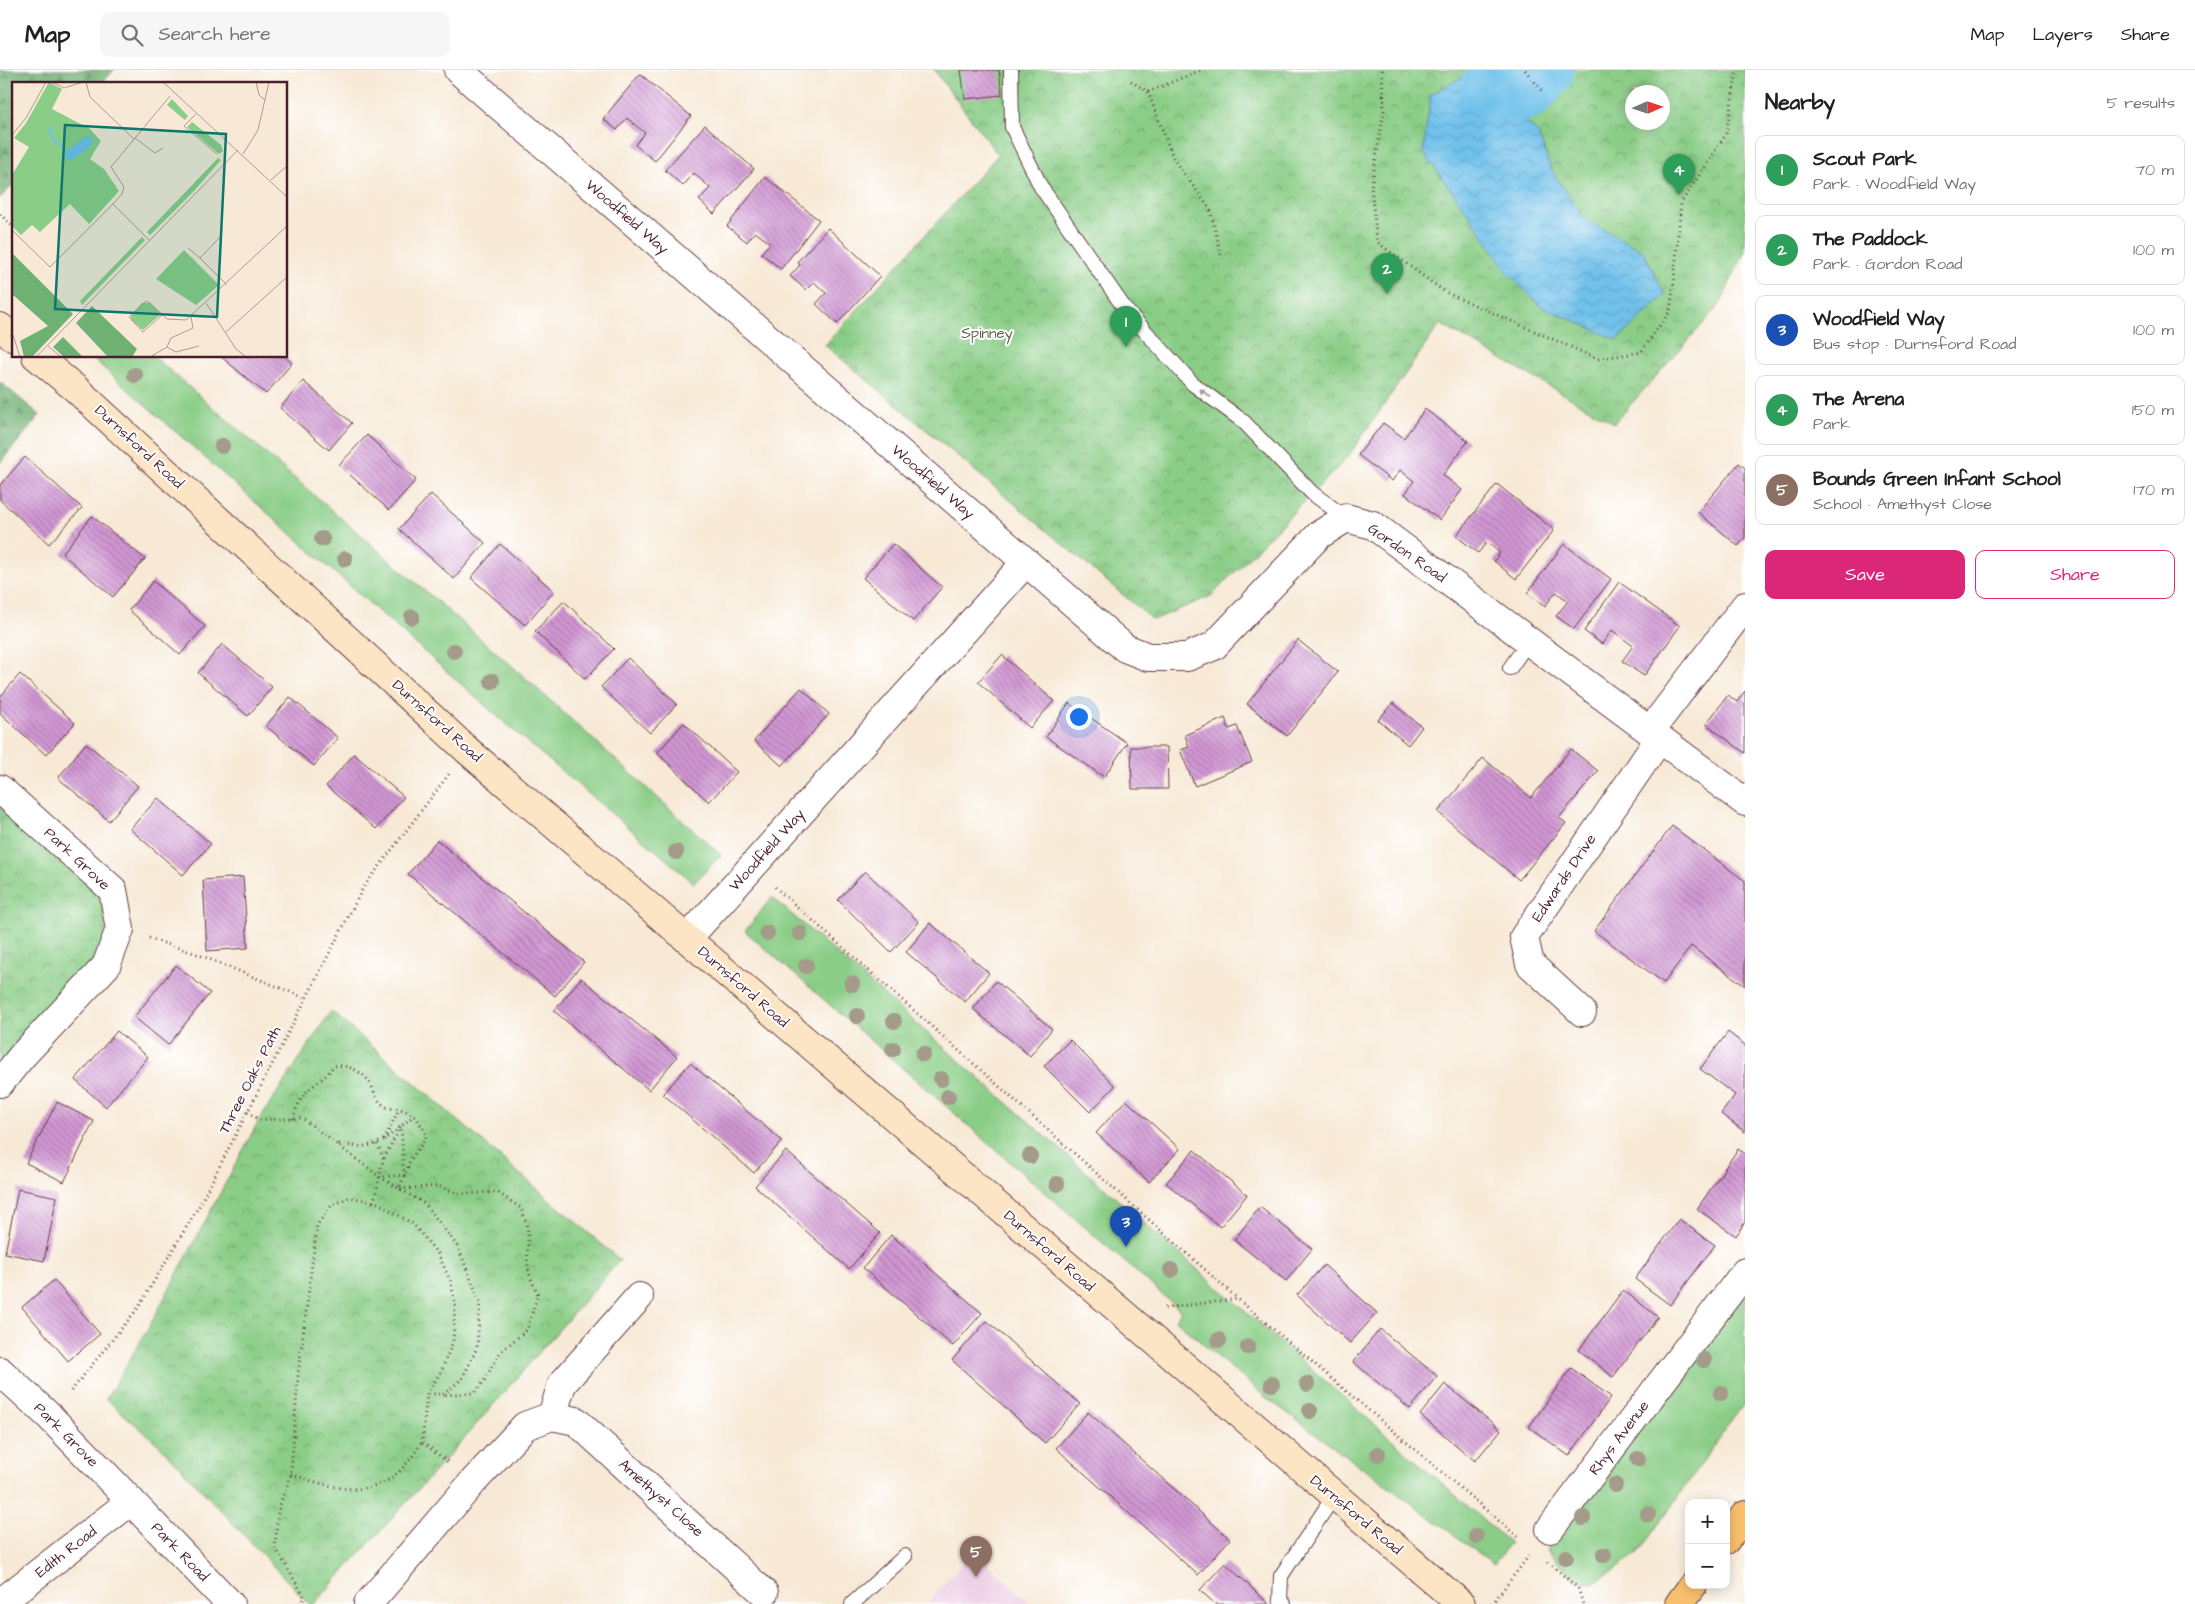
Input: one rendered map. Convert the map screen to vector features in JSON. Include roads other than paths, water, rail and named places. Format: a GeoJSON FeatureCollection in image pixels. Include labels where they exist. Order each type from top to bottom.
{"type":"FeatureCollection","features":[{"type":"Feature","properties":{"kind":"main road"},"geometry":{"type":"LineString","coordinates":[[0,327],[12,336]]}},
{"type":"Feature","properties":{"kind":"main road","name":"Durnsford Road"},"geometry":{"type":"LineString","coordinates":[[38,358],[76,388],[467,750],[1460,1604]]}},
{"type":"Feature","properties":{"kind":"main road"},"geometry":{"type":"LineString","coordinates":[[1730,1535],[1745,1515]]}},
{"type":"Feature","properties":{"kind":"main road"},"geometry":{"type":"LineString","coordinates":[[1679,1604],[1690,1589]]}},
{"type":"Feature","properties":{"kind":"street","name":"Woodfield Way"},"geometry":{"type":"LineString","coordinates":[[458,70],[1026,562],[687,939]]}},
{"type":"Feature","properties":{"kind":"street"},"geometry":{"type":"LineString","coordinates":[[1026,562],[1125,648],[1148,657],[1187,657],[1214,646],[1319,535],[1346,518]]}},
{"type":"Feature","properties":{"kind":"street","name":"Gordon Road"},"geometry":{"type":"LineString","coordinates":[[1346,518],[1373,525],[1745,802]]}},
{"type":"Feature","properties":{"kind":"street","name":"Edwards Drive"},"geometry":{"type":"LineString","coordinates":[[1582,1012],[1530,964],[1524,936],[1655,734],[1745,606]]}},
{"type":"Feature","properties":{"kind":"street","name":"Park Grove"},"geometry":{"type":"LineString","coordinates":[[0,789],[113,890],[120,928],[106,966],[22,1056],[0,1083]]}},
{"type":"Feature","properties":{"kind":"street","name":"Rhys Avenue"},"geometry":{"type":"LineString","coordinates":[[1542,1539],[1745,1272]]}},
{"type":"Feature","properties":{"kind":"street"},"geometry":{"type":"LineString","coordinates":[[368,1604],[525,1426],[552,1416],[562,1384],[639,1297]]}},
{"type":"Feature","properties":{"kind":"street","name":"Park Grove"},"geometry":{"type":"LineString","coordinates":[[0,1371],[50,1417],[131,1501]]}},
{"type":"Feature","properties":{"kind":"street","name":"Amethyst Close"},"geometry":{"type":"LineString","coordinates":[[552,1416],[576,1421],[764,1593]]}},
{"type":"Feature","properties":{"kind":"street","name":"Edith Road"},"geometry":{"type":"LineString","coordinates":[[0,1603],[131,1501]]}},
{"type":"Feature","properties":{"kind":"street","name":"Park Road"},"geometry":{"type":"LineString","coordinates":[[131,1501],[230,1604]]}},
{"type":"Feature","properties":{"kind":"lane"},"geometry":{"type":"LineString","coordinates":[[1011,70],[1012,127],[1041,187],[1125,309],[1193,384],[1244,422],[1312,493],[1346,518]]}},
{"type":"Feature","properties":{"kind":"lane"},"geometry":{"type":"LineString","coordinates":[[1510,668],[1528,642]]}},
{"type":"Feature","properties":{"kind":"lane"},"geometry":{"type":"LineString","coordinates":[[1284,1604],[1280,1600],[1281,1576],[1334,1496]]}},
{"type":"Feature","properties":{"kind":"lane"},"geometry":{"type":"LineString","coordinates":[[852,1604],[905,1556]]}},
{"type":"Feature","properties":{"kind":"water"},"geometry":{"type":"Polygon","coordinates":[[[1466,75],[1491,88],[1538,133],[1552,171],[1584,218],[1644,252],[1665,295],[1617,340],[1541,306],[1508,273],[1478,227],[1423,152],[1431,94],[1466,75]]]}},
{"type":"Feature","properties":{"kind":"waterway"},"geometry":{"type":"LineString","coordinates":[[1491,88],[1525,90],[1543,70]]}},
{"type":"Feature","properties":{"kind":"place","name":"The Arena"},"geometry":{"type":"Point","coordinates":[1679,195]}},
{"type":"Feature","properties":{"kind":"place","name":"The Paddock"},"geometry":{"type":"Point","coordinates":[1387,294]}},
{"type":"Feature","properties":{"kind":"place","name":"Scout Park"},"geometry":{"type":"Point","coordinates":[1126,347]}},
{"type":"Feature","properties":{"kind":"place","name":"Woodfield Way"},"geometry":{"type":"Point","coordinates":[1126,1247]}},
{"type":"Feature","properties":{"kind":"place","name":"Bounds Green Infant School"},"geometry":{"type":"Point","coordinates":[976,1577]}},
{"type":"Feature","properties":{"kind":"park label","name":"Spinney"},"geometry":{"type":"Point","coordinates":[987,333]}}]}
